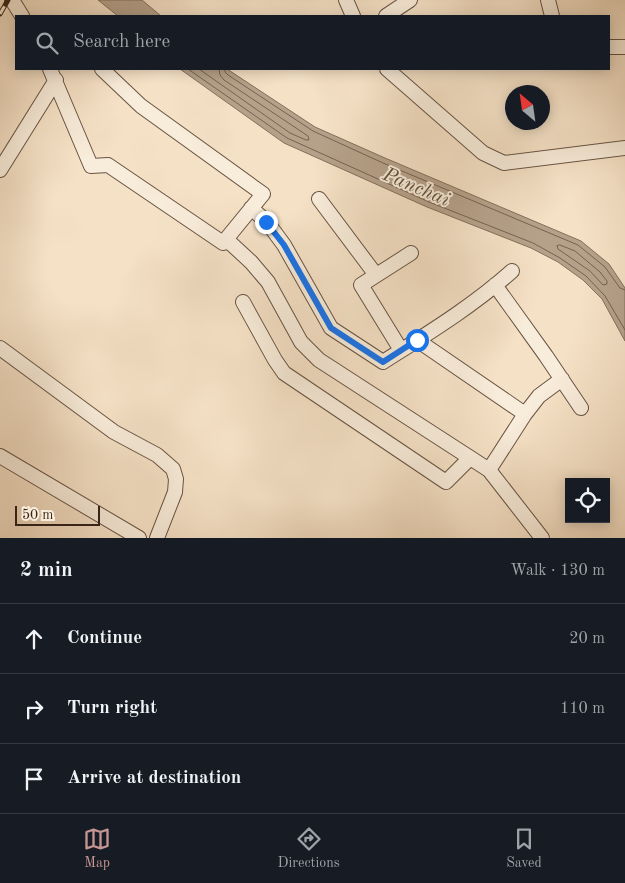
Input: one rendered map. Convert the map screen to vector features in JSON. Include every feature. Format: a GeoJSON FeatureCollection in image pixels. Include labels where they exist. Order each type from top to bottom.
{"type":"FeatureCollection","features":[{"type":"Feature","properties":{"kind":"street"},"geometry":{"type":"LineString","coordinates":[[12,0],[21,15]]}},
{"type":"Feature","properties":{"kind":"street"},"geometry":{"type":"LineString","coordinates":[[346,0],[353,15]]}},
{"type":"Feature","properties":{"kind":"street"},"geometry":{"type":"LineString","coordinates":[[388,15],[410,0]]}},
{"type":"Feature","properties":{"kind":"street"},"geometry":{"type":"LineString","coordinates":[[548,0],[552,15]]}},
{"type":"Feature","properties":{"kind":"street"},"geometry":{"type":"LineString","coordinates":[[610,47],[625,47]]}},
{"type":"Feature","properties":{"kind":"street"},"geometry":{"type":"LineString","coordinates":[[53,74],[91,166],[108,165],[222,244],[262,194],[141,106],[103,70]]}},
{"type":"Feature","properties":{"kind":"street"},"geometry":{"type":"LineString","coordinates":[[388,70],[483,153],[504,163],[625,148]]}},
{"type":"Feature","properties":{"kind":"street"},"geometry":{"type":"LineString","coordinates":[[0,170],[53,74]]}},
{"type":"Feature","properties":{"kind":"street"},"geometry":{"type":"LineString","coordinates":[[319,199],[376,275]]}},
{"type":"Feature","properties":{"kind":"street"},"geometry":{"type":"LineString","coordinates":[[251,208],[266,222],[284,245],[331,328],[383,362],[444,322],[495,285],[512,270]]}},
{"type":"Feature","properties":{"kind":"street"},"geometry":{"type":"LineString","coordinates":[[226,239],[251,262],[268,282],[301,342],[319,360],[488,470],[542,538]]}},
{"type":"Feature","properties":{"kind":"street"},"geometry":{"type":"LineString","coordinates":[[401,350],[361,285],[412,253]]}},
{"type":"Feature","properties":{"kind":"street"},"geometry":{"type":"LineString","coordinates":[[495,285],[581,408]]}},
{"type":"Feature","properties":{"kind":"street"},"geometry":{"type":"LineString","coordinates":[[243,302],[284,373],[314,394],[446,482],[470,458]]}},
{"type":"Feature","properties":{"kind":"street"},"geometry":{"type":"LineString","coordinates":[[417,340],[525,414]]}},
{"type":"Feature","properties":{"kind":"street"},"geometry":{"type":"LineString","coordinates":[[0,348],[114,432],[157,455],[173,469],[176,479],[175,492],[157,538]]}},
{"type":"Feature","properties":{"kind":"street"},"geometry":{"type":"LineString","coordinates":[[488,470],[539,396],[562,379]]}},
{"type":"Feature","properties":{"kind":"street"},"geometry":{"type":"LineString","coordinates":[[0,456],[139,538]]}},
{"type":"Feature","properties":{"kind":"water"},"geometry":{"type":"Polygon","coordinates":[[[98,0],[142,0],[160,15],[117,15],[98,0]]]}},
{"type":"Feature","properties":{"kind":"water","name":"Panchai"},"geometry":{"type":"Polygon","coordinates":[[[181,70],[229,70],[315,127],[581,241],[609,264],[625,288],[625,341],[602,299],[583,280],[558,262],[531,248],[427,207],[284,143],[181,70]]]}},
{"type":"Feature","properties":{"kind":"railway"},"geometry":{"type":"LineString","coordinates":[[0,14],[8,0]]}},
{"type":"Feature","properties":{"kind":"route"},"geometry":{"type":"LineString","coordinates":[[266,222],[284,245],[331,328],[383,362],[417,340]]}}]}
